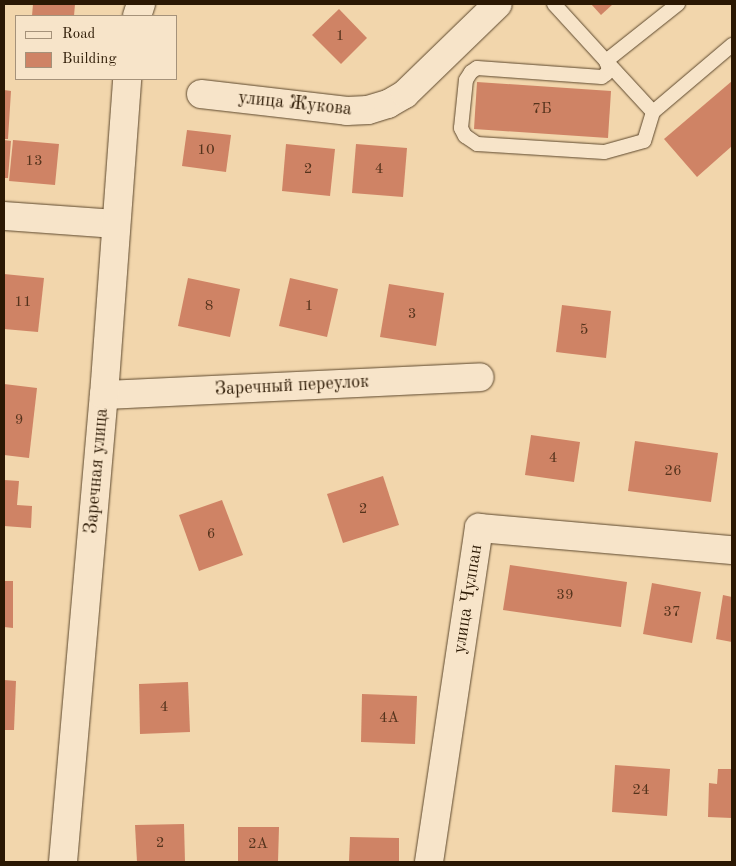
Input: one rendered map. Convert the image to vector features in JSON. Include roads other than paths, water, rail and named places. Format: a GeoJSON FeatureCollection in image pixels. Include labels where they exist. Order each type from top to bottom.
{"type":"FeatureCollection","features":[{"type":"Feature","properties":{"kind":"street","name":"улица Жукова"},"geometry":{"type":"LineString","coordinates":[[202,94],[347,111],[368,110],[388,104],[405,94],[498,4]]}},
{"type":"Feature","properties":{"kind":"street","name":"Заречная улица"},"geometry":{"type":"LineString","coordinates":[[62,862],[104,395],[127,80]]}},
{"type":"Feature","properties":{"kind":"street"},"geometry":{"type":"LineString","coordinates":[[4,216],[116,224]]}},
{"type":"Feature","properties":{"kind":"street","name":"Заречный переулок"},"geometry":{"type":"LineString","coordinates":[[104,395],[480,377]]}},
{"type":"Feature","properties":{"kind":"street","name":"улица Чулпан"},"geometry":{"type":"LineString","coordinates":[[429,862],[479,528],[732,550]]}},
{"type":"Feature","properties":{"kind":"lane"},"geometry":{"type":"LineString","coordinates":[[554,4],[652,112]]}},
{"type":"Feature","properties":{"kind":"lane"},"geometry":{"type":"LineString","coordinates":[[606,61],[678,4]]}},
{"type":"Feature","properties":{"kind":"lane"},"geometry":{"type":"LineString","coordinates":[[606,61],[609,69],[602,77],[477,68],[471,72],[466,80],[461,128],[465,136],[477,144],[604,152],[644,141],[652,112],[732,45]]}}]}
